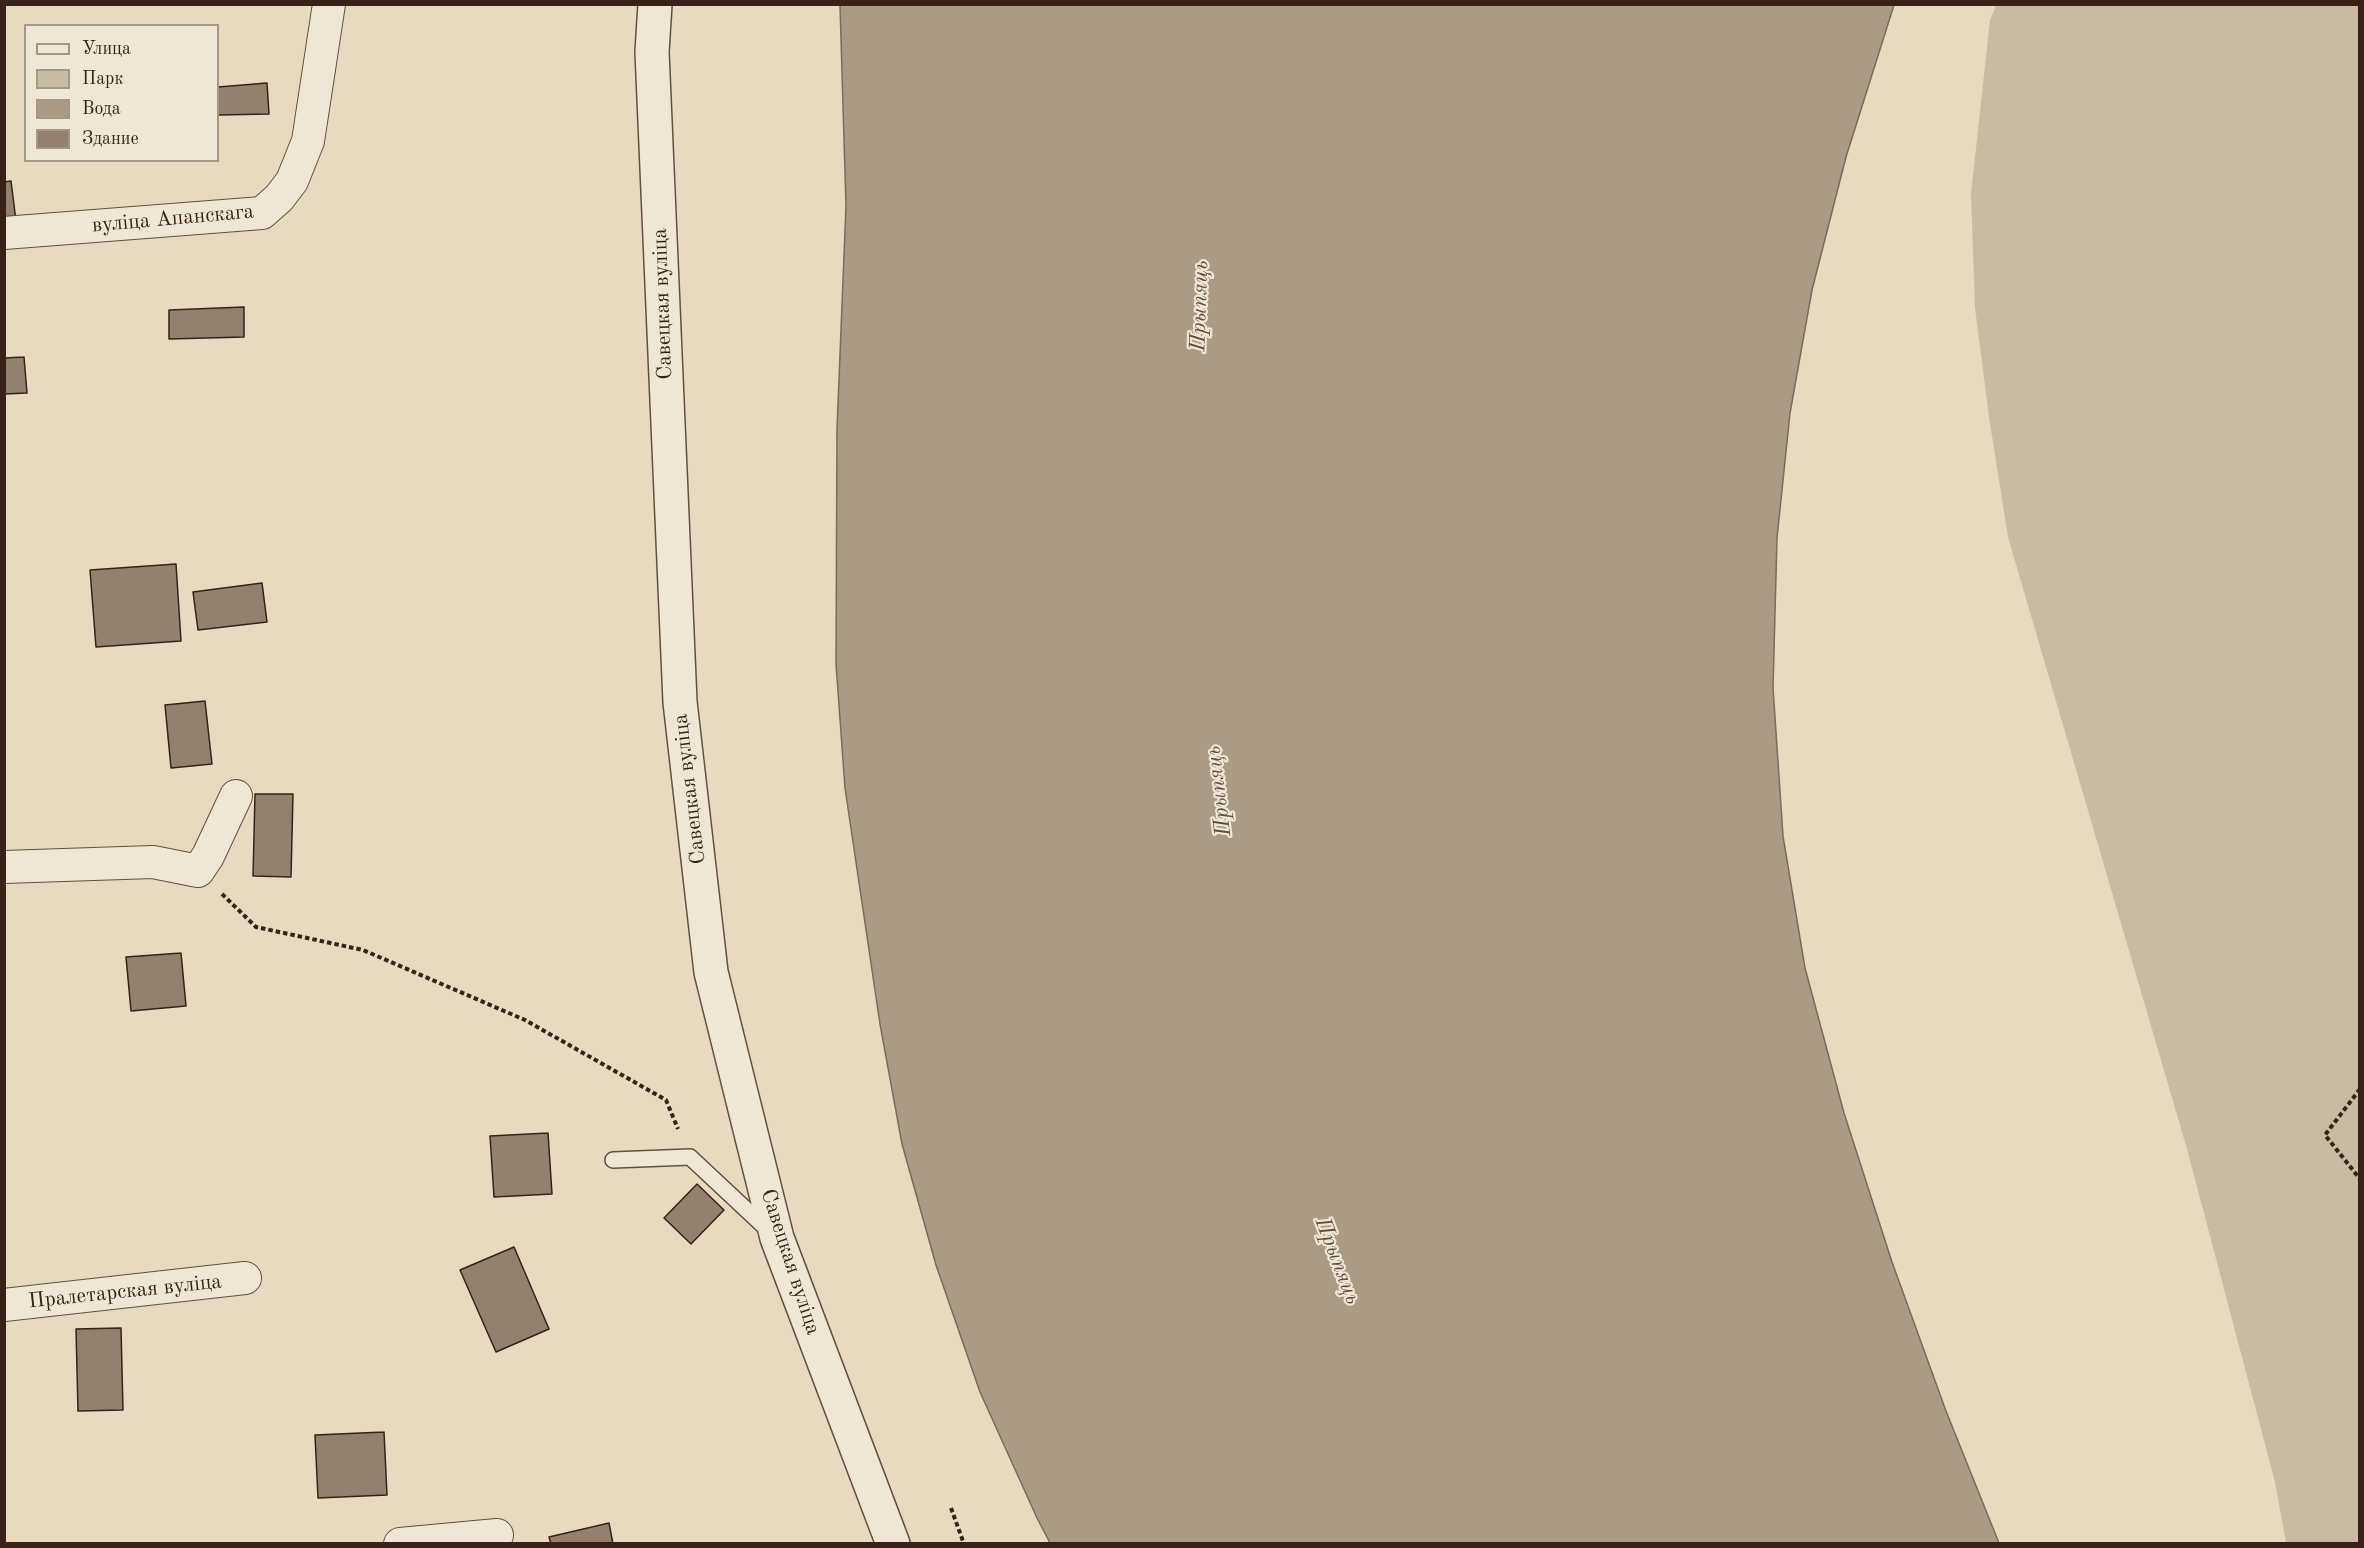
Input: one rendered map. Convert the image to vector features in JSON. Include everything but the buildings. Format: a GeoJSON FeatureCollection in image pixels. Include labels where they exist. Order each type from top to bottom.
{"type":"FeatureCollection","features":[{"type":"Feature","properties":{"kind":"street","name":"вуліца Апанскага"},"geometry":{"type":"LineString","coordinates":[[4,233],[261,213],[279,198],[292,181],[308,141],[329,4]]}},
{"type":"Feature","properties":{"kind":"street","name":"Савецкая вуліца"},"geometry":{"type":"LineString","coordinates":[[655,4],[652,52],[680,702],[711,972],[777,1238],[893,1544]]}},
{"type":"Feature","properties":{"kind":"street"},"geometry":{"type":"LineString","coordinates":[[4,867],[153,862],[198,870],[208,856],[236,796]]}},
{"type":"Feature","properties":{"kind":"street","name":"Пралетарская вуліца"},"geometry":{"type":"LineString","coordinates":[[4,1305],[245,1278]]}},
{"type":"Feature","properties":{"kind":"street"},"geometry":{"type":"LineString","coordinates":[[400,1544],[497,1534]]}},
{"type":"Feature","properties":{"kind":"lane"},"geometry":{"type":"LineString","coordinates":[[613,1160],[690,1157],[777,1238]]}},
{"type":"Feature","properties":{"kind":"path"},"geometry":{"type":"LineString","coordinates":[[198,870],[256,927],[363,950],[525,1020],[666,1100],[690,1157]]}},
{"type":"Feature","properties":{"kind":"path"},"geometry":{"type":"LineString","coordinates":[[2360,1089],[2325,1135],[2360,1179]]}},
{"type":"Feature","properties":{"kind":"path"},"geometry":{"type":"LineString","coordinates":[[951,1508],[964,1544]]}},
{"type":"Feature","properties":{"kind":"green space"},"geometry":{"type":"Polygon","coordinates":[[[1996,5],[2359,5],[2359,1543],[2286,1543],[2275,1482],[2187,1149],[2008,537],[1975,308],[1971,194],[1990,20],[1996,5]]]}},
{"type":"Feature","properties":{"kind":"water","name":"Прыпяць"},"geometry":{"type":"Polygon","coordinates":[[[840,5],[1894,5],[1846,157],[1812,290],[1790,413],[1777,538],[1773,688],[1783,836],[1805,968],[1844,1113],[1892,1262],[1946,1411],[1999,1543],[1050,1543],[980,1392],[936,1265],[902,1144],[880,1024],[845,788],[836,664],[837,429],[846,206],[840,5]]]}}]}
